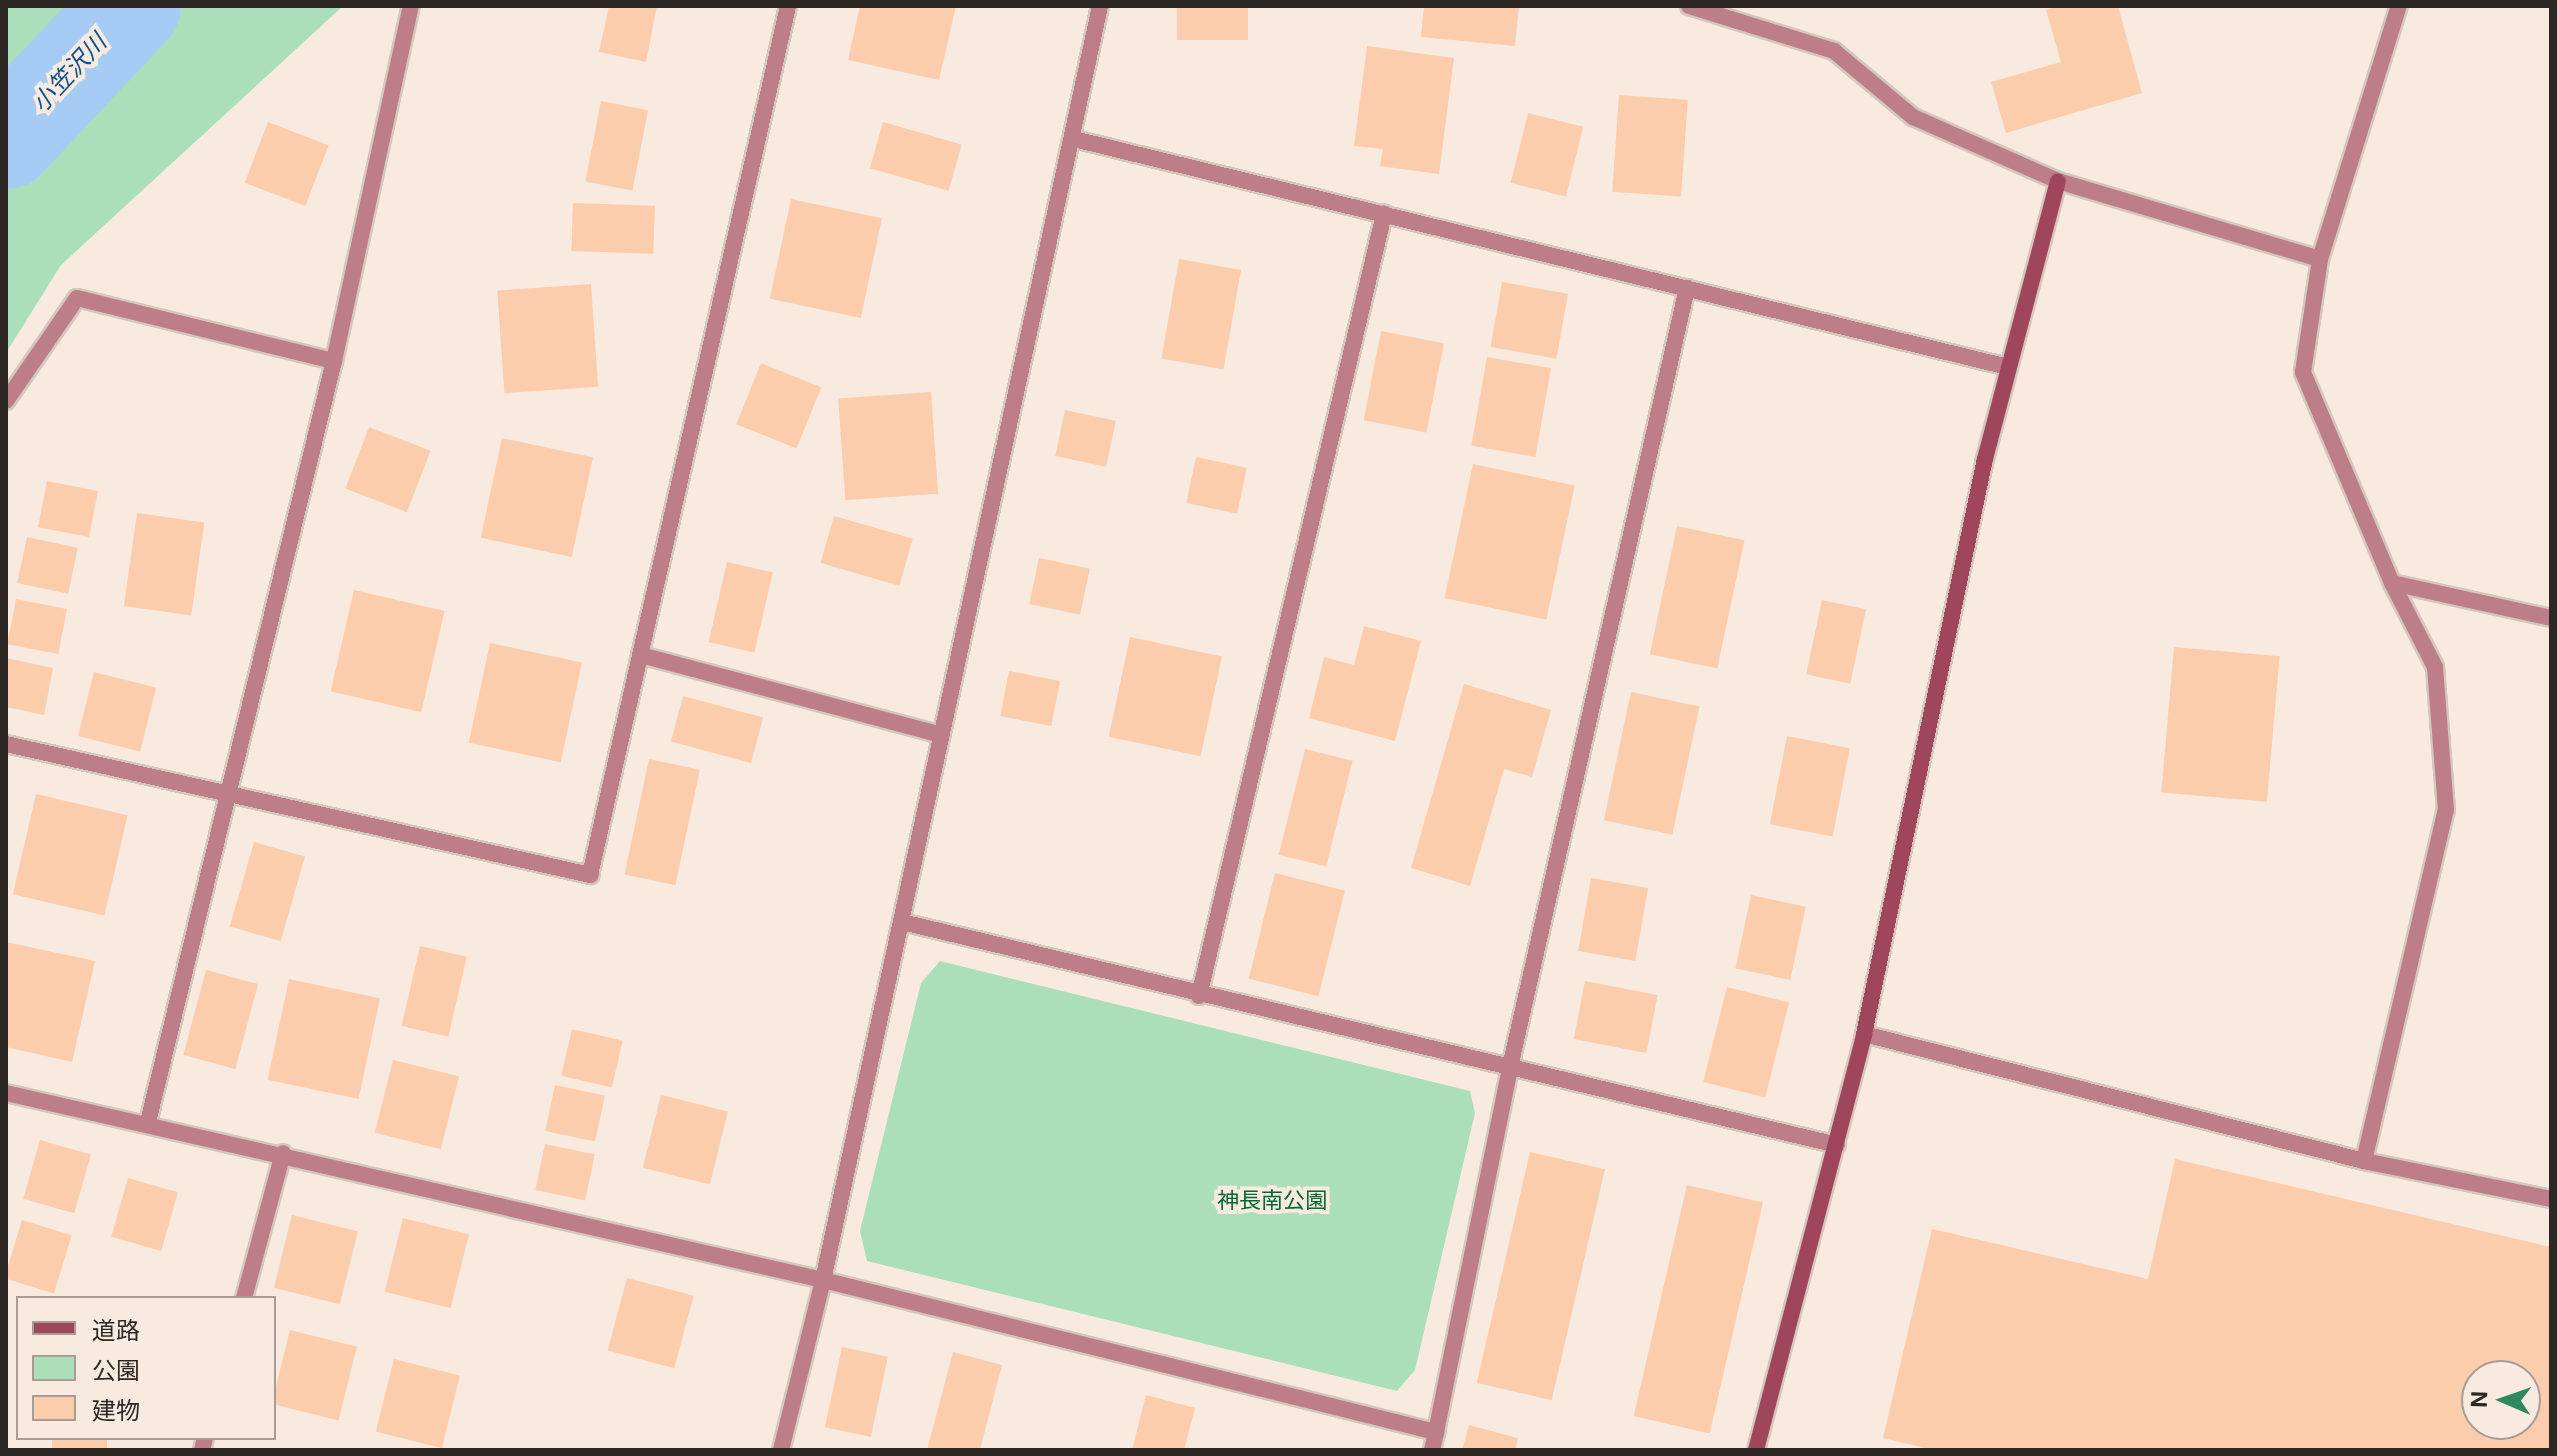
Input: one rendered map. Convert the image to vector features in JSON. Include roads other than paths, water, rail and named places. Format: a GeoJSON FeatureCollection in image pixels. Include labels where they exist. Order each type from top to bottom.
{"type":"FeatureCollection","features":[{"type":"Feature","properties":{"kind":"street"},"geometry":{"type":"LineString","coordinates":[[148,1122],[334,361],[411,6]]}},
{"type":"Feature","properties":{"kind":"street"},"geometry":{"type":"LineString","coordinates":[[6,744],[590,875],[788,6]]}},
{"type":"Feature","properties":{"kind":"street"},"geometry":{"type":"LineString","coordinates":[[781,1450],[823,1280],[1074,139],[1100,6]]}},
{"type":"Feature","properties":{"kind":"street"},"geometry":{"type":"LineString","coordinates":[[1689,6],[1834,51],[1913,117],[2058,181],[2320,259]]}},
{"type":"Feature","properties":{"kind":"street"},"geometry":{"type":"LineString","coordinates":[[2364,1161],[2446,810],[2435,667],[2392,583],[2303,372],[2320,259],[2399,6]]}},
{"type":"Feature","properties":{"kind":"street"},"geometry":{"type":"LineString","coordinates":[[1074,139],[2008,367]]}},
{"type":"Feature","properties":{"kind":"street"},"geometry":{"type":"LineString","coordinates":[[1756,1450],[1864,1034],[2008,367],[2058,181]]}},
{"type":"Feature","properties":{"kind":"street"},"geometry":{"type":"LineString","coordinates":[[1199,996],[1384,214]]}},
{"type":"Feature","properties":{"kind":"street"},"geometry":{"type":"LineString","coordinates":[[1432,1450],[1510,1067],[1687,288]]}},
{"type":"Feature","properties":{"kind":"street"},"geometry":{"type":"LineString","coordinates":[[6,401],[77,298],[334,361]]}},
{"type":"Feature","properties":{"kind":"street"},"geometry":{"type":"LineString","coordinates":[[2392,583],[2551,618]]}},
{"type":"Feature","properties":{"kind":"street"},"geometry":{"type":"LineString","coordinates":[[641,655],[942,735]]}},
{"type":"Feature","properties":{"kind":"street"},"geometry":{"type":"LineString","coordinates":[[902,922],[1199,996],[1837,1145]]}},
{"type":"Feature","properties":{"kind":"street"},"geometry":{"type":"LineString","coordinates":[[1864,1034],[2364,1161],[2551,1199]]}},
{"type":"Feature","properties":{"kind":"street"},"geometry":{"type":"LineString","coordinates":[[6,1093],[148,1122],[823,1280],[1436,1432]]}},
{"type":"Feature","properties":{"kind":"street"},"geometry":{"type":"LineString","coordinates":[[245,1296],[283,1153]]}},
{"type":"Feature","properties":{"kind":"waterway","name":"小笠沢川"},"geometry":{"type":"LineString","coordinates":[[6,140],[132,6]]}},
{"type":"Feature","properties":{"kind":"park label","name":"神長南公園"},"geometry":{"type":"Point","coordinates":[1272,1201]}}]}
